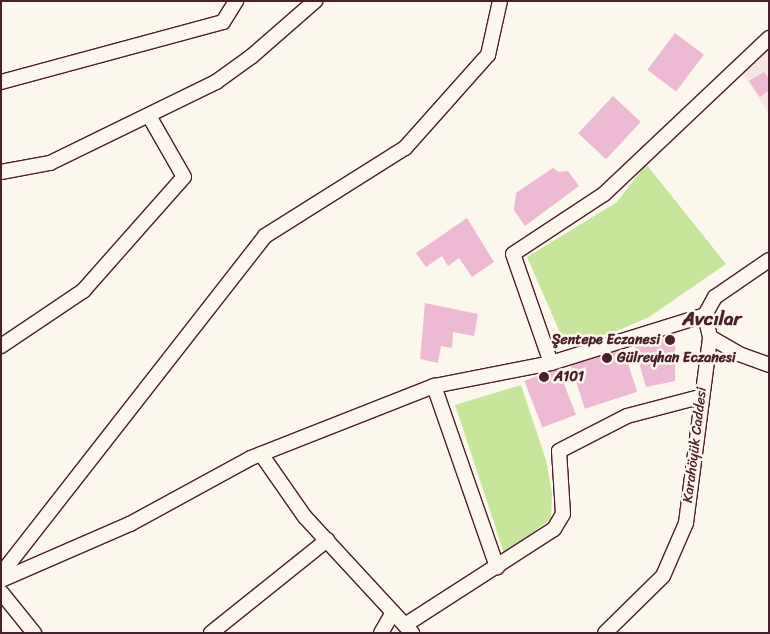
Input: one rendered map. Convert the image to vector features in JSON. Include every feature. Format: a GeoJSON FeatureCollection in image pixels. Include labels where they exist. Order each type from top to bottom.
{"type":"FeatureCollection","features":[{"type":"Feature","properties":{"kind":"street"},"geometry":{"type":"LineString","coordinates":[[1,82],[223,22],[236,1]]}},
{"type":"Feature","properties":{"kind":"street"},"geometry":{"type":"LineString","coordinates":[[1,172],[50,163],[216,82],[252,56],[315,1]]}},
{"type":"Feature","properties":{"kind":"street"},"geometry":{"type":"LineString","coordinates":[[1,574],[265,236],[405,148],[488,55],[500,1]]}},
{"type":"Feature","properties":{"kind":"street"},"geometry":{"type":"LineString","coordinates":[[551,363],[513,254],[604,194],[769,38]]}},
{"type":"Feature","properties":{"kind":"street"},"geometry":{"type":"LineString","coordinates":[[1,346],[83,290],[184,177],[149,116]]}},
{"type":"Feature","properties":{"kind":"street"},"geometry":{"type":"LineString","coordinates":[[1,580],[130,524],[261,454],[434,386],[551,363],[705,315],[715,297],[769,260]]}},
{"type":"Feature","properties":{"kind":"street","name":"Karahöyük Caddesi"},"geometry":{"type":"LineString","coordinates":[[605,633],[663,576],[686,523],[700,397],[710,337],[705,315]]}},
{"type":"Feature","properties":{"kind":"street"},"geometry":{"type":"LineString","coordinates":[[710,337],[739,354],[769,365]]}},
{"type":"Feature","properties":{"kind":"street"},"geometry":{"type":"LineString","coordinates":[[434,386],[497,566]]}},
{"type":"Feature","properties":{"kind":"street"},"geometry":{"type":"LineString","coordinates":[[261,454],[305,517],[409,629],[497,566],[554,529],[563,514],[559,451],[627,416],[700,397]]}},
{"type":"Feature","properties":{"kind":"street"},"geometry":{"type":"LineString","coordinates":[[211,633],[327,540]]}},
{"type":"Feature","properties":{"kind":"street"},"geometry":{"type":"LineString","coordinates":[[1,592],[34,633]]}},
{"type":"Feature","properties":{"kind":"street"},"geometry":{"type":"LineString","coordinates":[[381,633],[394,612]]}},
{"type":"Feature","properties":{"kind":"shaded area"},"geometry":{"type":"Polygon","coordinates":[[[769,48],[769,114],[741,71],[769,48]]]}},
{"type":"Feature","properties":{"kind":"green space"},"geometry":{"type":"Polygon","coordinates":[[[646,164],[726,264],[649,317],[612,333],[565,344],[527,257],[617,202],[646,164]]]}},
{"type":"Feature","properties":{"kind":"green space"},"geometry":{"type":"Polygon","coordinates":[[[521,385],[546,460],[552,493],[551,519],[504,553],[455,405],[521,385]]]}},
{"type":"Feature","properties":{"kind":"building"},"geometry":{"type":"Polygon","coordinates":[[[675,33],[704,55],[676,91],[647,70],[675,33]]]}},
{"type":"Feature","properties":{"kind":"building"},"geometry":{"type":"Polygon","coordinates":[[[764,72],[769,79],[769,90],[760,97],[749,81],[764,72]]]}},
{"type":"Feature","properties":{"kind":"building"},"geometry":{"type":"Polygon","coordinates":[[[613,96],[641,122],[606,159],[578,133],[613,96]]]}},
{"type":"Feature","properties":{"kind":"building"},"geometry":{"type":"Polygon","coordinates":[[[553,168],[559,172],[568,171],[579,186],[525,226],[514,210],[516,193],[553,168]]]}},
{"type":"Feature","properties":{"kind":"building"},"geometry":{"type":"Polygon","coordinates":[[[467,218],[494,262],[472,277],[459,258],[448,266],[442,256],[426,267],[416,253],[467,218]]]}},
{"type":"Feature","properties":{"kind":"building"},"geometry":{"type":"Polygon","coordinates":[[[425,303],[478,314],[474,336],[453,332],[452,348],[441,346],[438,363],[420,359],[425,303]]]}},
{"type":"Feature","properties":{"kind":"building"},"geometry":{"type":"Polygon","coordinates":[[[675,334],[675,381],[646,387],[634,346],[675,334]]]}},
{"type":"Feature","properties":{"kind":"building"},"geometry":{"type":"Polygon","coordinates":[[[623,348],[637,392],[585,409],[571,365],[623,348]]]}},
{"type":"Feature","properties":{"kind":"building"},"geometry":{"type":"Polygon","coordinates":[[[558,368],[576,415],[542,428],[524,381],[558,368]]]}},
{"type":"Feature","properties":{"kind":"place","name":"Şentepe Eczanesi"},"geometry":{"type":"Point","coordinates":[670,340]}},
{"type":"Feature","properties":{"kind":"place","name":"Gülreyhan Eczanesi"},"geometry":{"type":"Point","coordinates":[607,358]}},
{"type":"Feature","properties":{"kind":"place","name":"A101"},"geometry":{"type":"Point","coordinates":[544,377]}},
{"type":"Feature","properties":{"kind":"district","name":"Avcılar"},"geometry":{"type":"Point","coordinates":[712,319]}}]}
